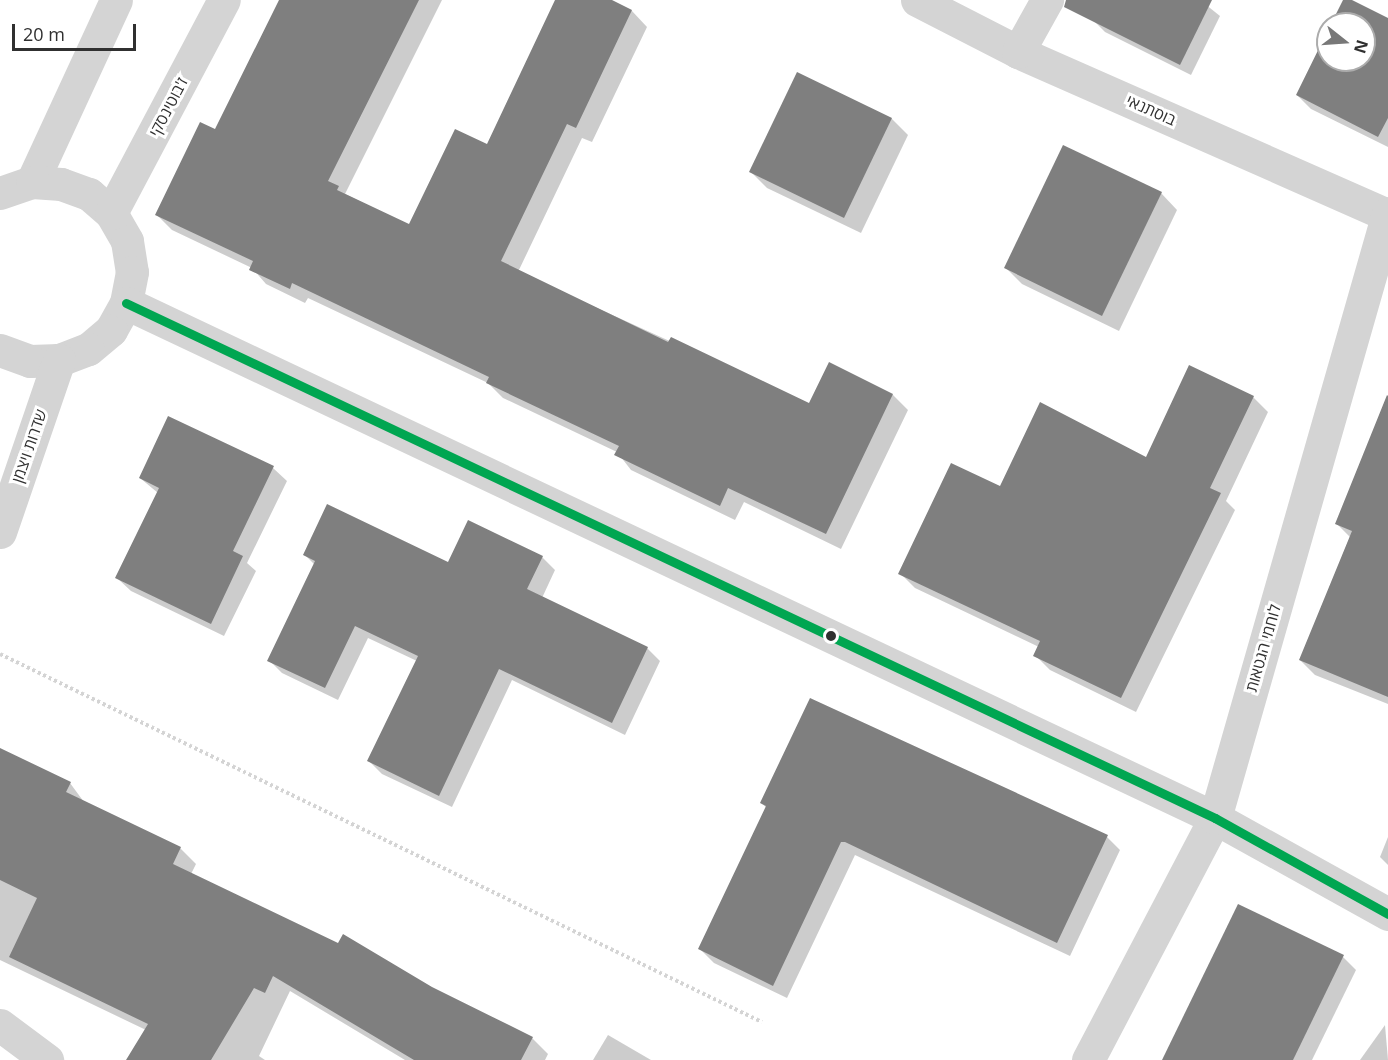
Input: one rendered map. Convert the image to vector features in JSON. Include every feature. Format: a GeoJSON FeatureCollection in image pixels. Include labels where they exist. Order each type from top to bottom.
{"type":"FeatureCollection","features":[{"type":"Feature","properties":{"kind":"street"},"geometry":{"type":"LineString","coordinates":[[32,182],[116,0]]}},
{"type":"Feature","properties":{"kind":"street","name":"ז'בוטינסקי"},"geometry":{"type":"LineString","coordinates":[[111,213],[224,0]]}},
{"type":"Feature","properties":{"kind":"street","name":"בוסתנאי"},"geometry":{"type":"LineString","coordinates":[[917,0],[1018,52],[1388,214]]}},
{"type":"Feature","properties":{"kind":"street"},"geometry":{"type":"LineString","coordinates":[[1018,52],[1047,0]]}},
{"type":"Feature","properties":{"kind":"street"},"geometry":{"type":"LineString","coordinates":[[0,194],[32,182],[61,184],[89,194],[111,213],[129,251],[132,272],[126,303],[111,330],[88,349],[59,360],[30,361],[0,350]]}},
{"type":"Feature","properties":{"kind":"street","name":"לוחמי הגטאות"},"geometry":{"type":"LineString","coordinates":[[1088,1060],[1215,818],[1388,214]]}},
{"type":"Feature","properties":{"kind":"street"},"geometry":{"type":"LineString","coordinates":[[126,303],[1215,818],[1388,914]]}},
{"type":"Feature","properties":{"kind":"street","name":"שדרות ויצמן"},"geometry":{"type":"LineString","coordinates":[[0,532],[59,360]]}},
{"type":"Feature","properties":{"kind":"street"},"geometry":{"type":"LineString","coordinates":[[0,1025],[47,1060]]}},
{"type":"Feature","properties":{"kind":"path"},"geometry":{"type":"LineString","coordinates":[[0,654],[762,1022]]}},
{"type":"Feature","properties":{"kind":"building"},"geometry":{"type":"Polygon","coordinates":[[[279,0],[419,0],[328,181],[339,186],[337,190],[409,224],[455,129],[487,144],[555,0],[612,0],[632,10],[576,128],[567,124],[501,261],[668,342],[671,337],[809,403],[829,362],[893,394],[826,534],[728,488],[720,506],[614,455],[619,446],[486,383],[489,377],[292,283],[290,289],[249,270],[253,261],[155,215],[200,122],[215,129],[279,0]]]}},
{"type":"Feature","properties":{"kind":"building"},"geometry":{"type":"Polygon","coordinates":[[[1066,0],[1212,0],[1180,65],[1064,7],[1066,0]]]}},
{"type":"Feature","properties":{"kind":"building"},"geometry":{"type":"Polygon","coordinates":[[[1343,0],[1352,0],[1376,12],[1337,12],[1343,0]]]}},
{"type":"Feature","properties":{"kind":"building"},"geometry":{"type":"Polygon","coordinates":[[[1376,12],[1388,18],[1388,118],[1378,137],[1296,95],[1316,54],[1316,72],[1376,72],[1376,12]]]}},
{"type":"Feature","properties":{"kind":"building"},"geometry":{"type":"Polygon","coordinates":[[[797,72],[892,118],[844,218],[749,172],[797,72]]]}},
{"type":"Feature","properties":{"kind":"building"},"geometry":{"type":"Polygon","coordinates":[[[1063,145],[1162,192],[1102,316],[1004,268],[1063,145]]]}},
{"type":"Feature","properties":{"kind":"building"},"geometry":{"type":"Polygon","coordinates":[[[1189,365],[1254,396],[1210,488],[1221,493],[1121,698],[1033,656],[1040,641],[898,574],[951,463],[1000,486],[1040,402],[1146,457],[1189,365]]]}},
{"type":"Feature","properties":{"kind":"building"},"geometry":{"type":"Polygon","coordinates":[[[1387,395],[1388,697],[1299,660],[1352,531],[1335,524],[1387,395]]]}},
{"type":"Feature","properties":{"kind":"building"},"geometry":{"type":"Polygon","coordinates":[[[168,416],[274,466],[233,551],[243,556],[211,624],[115,578],[159,488],[139,478],[168,416]]]}},
{"type":"Feature","properties":{"kind":"building"},"geometry":{"type":"Polygon","coordinates":[[[327,504],[448,562],[468,520],[543,556],[527,589],[648,647],[612,723],[499,669],[439,796],[367,761],[418,656],[355,626],[325,688],[267,661],[315,561],[303,555],[327,504]]]}},
{"type":"Feature","properties":{"kind":"building"},"geometry":{"type":"Polygon","coordinates":[[[810,698],[1108,835],[1057,943],[841,842],[773,986],[698,949],[766,806],[760,803],[810,698]]]}},
{"type":"Feature","properties":{"kind":"building"},"geometry":{"type":"Polygon","coordinates":[[[0,748],[71,782],[66,792],[181,847],[173,864],[338,943],[343,934],[432,987],[533,1037],[521,1060],[414,1060],[273,976],[265,993],[254,988],[211,1060],[126,1060],[148,1024],[9,957],[37,898],[0,880],[0,748]]]}},
{"type":"Feature","properties":{"kind":"building"},"geometry":{"type":"Polygon","coordinates":[[[1238,904],[1344,955],[1293,1060],[1162,1060],[1238,904]]]}},
{"type":"Feature","properties":{"kind":"transit line"},"geometry":{"type":"LineString","coordinates":[[126,303],[1215,818],[1388,914]]}}]}
